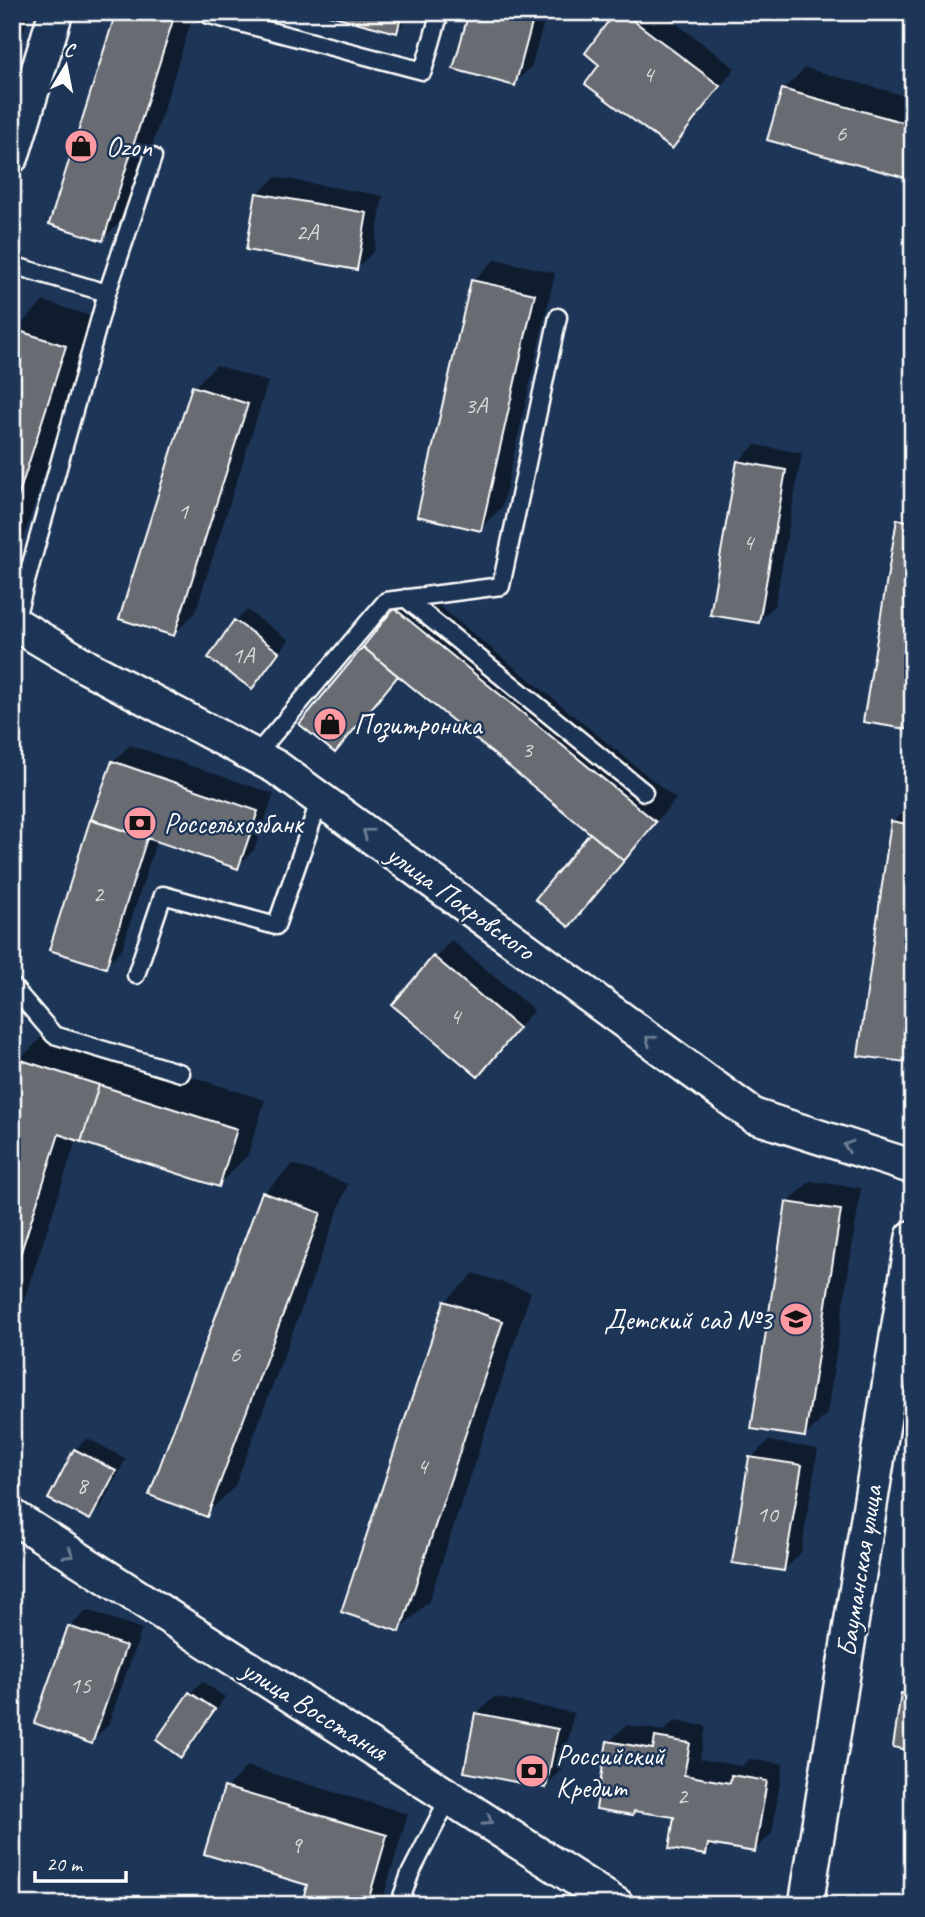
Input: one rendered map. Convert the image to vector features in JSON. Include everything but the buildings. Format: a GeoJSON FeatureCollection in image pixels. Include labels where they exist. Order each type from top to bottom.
{"type":"FeatureCollection","features":[{"type":"Feature","properties":{"kind":"street"},"geometry":{"type":"LineString","coordinates":[[13,149],[56,12]]}},
{"type":"Feature","properties":{"kind":"street","name":"улица Покровского"},"geometry":{"type":"LineString","coordinates":[[13,625],[276,767],[754,1116],[913,1167]]}},
{"type":"Feature","properties":{"kind":"street","name":"Бауманская улица"},"geometry":{"type":"LineString","coordinates":[[806,1905],[913,1237]]}},
{"type":"Feature","properties":{"kind":"street","name":"улица Восстания"},"geometry":{"type":"LineString","coordinates":[[12,1516],[617,1905]]}},
{"type":"Feature","properties":{"kind":"lane"},"geometry":{"type":"LineString","coordinates":[[206,14],[423,71],[440,12]]}},
{"type":"Feature","properties":{"kind":"lane"},"geometry":{"type":"LineString","coordinates":[[13,625],[107,293],[153,157]]}},
{"type":"Feature","properties":{"kind":"lane"},"geometry":{"type":"LineString","coordinates":[[12,265],[107,293]]}},
{"type":"Feature","properties":{"kind":"lane"},"geometry":{"type":"LineString","coordinates":[[255,756],[386,601],[501,586],[558,317]]}},
{"type":"Feature","properties":{"kind":"lane"},"geometry":{"type":"LineString","coordinates":[[405,598],[645,792]]}},
{"type":"Feature","properties":{"kind":"lane"},"geometry":{"type":"LineString","coordinates":[[136,975],[163,894],[276,926],[320,799]]}},
{"type":"Feature","properties":{"kind":"lane"},"geometry":{"type":"LineString","coordinates":[[12,986],[54,1035],[181,1073]]}},
{"type":"Feature","properties":{"kind":"lane"},"geometry":{"type":"LineString","coordinates":[[399,1905],[410,1874],[450,1796]]}},
{"type":"Feature","properties":{"kind":"place","name":"Ozon"},"geometry":{"type":"Point","coordinates":[81,146]}},
{"type":"Feature","properties":{"kind":"place","name":"Позитроника"},"geometry":{"type":"Point","coordinates":[330,724]}},
{"type":"Feature","properties":{"kind":"place","name":"Россельхозбанк"},"geometry":{"type":"Point","coordinates":[140,823]}},
{"type":"Feature","properties":{"kind":"place","name":"Детский сад №3"},"geometry":{"type":"Point","coordinates":[796,1319]}},
{"type":"Feature","properties":{"kind":"place","name":"Российский Кредит"},"geometry":{"type":"Point","coordinates":[532,1771]}}]}
